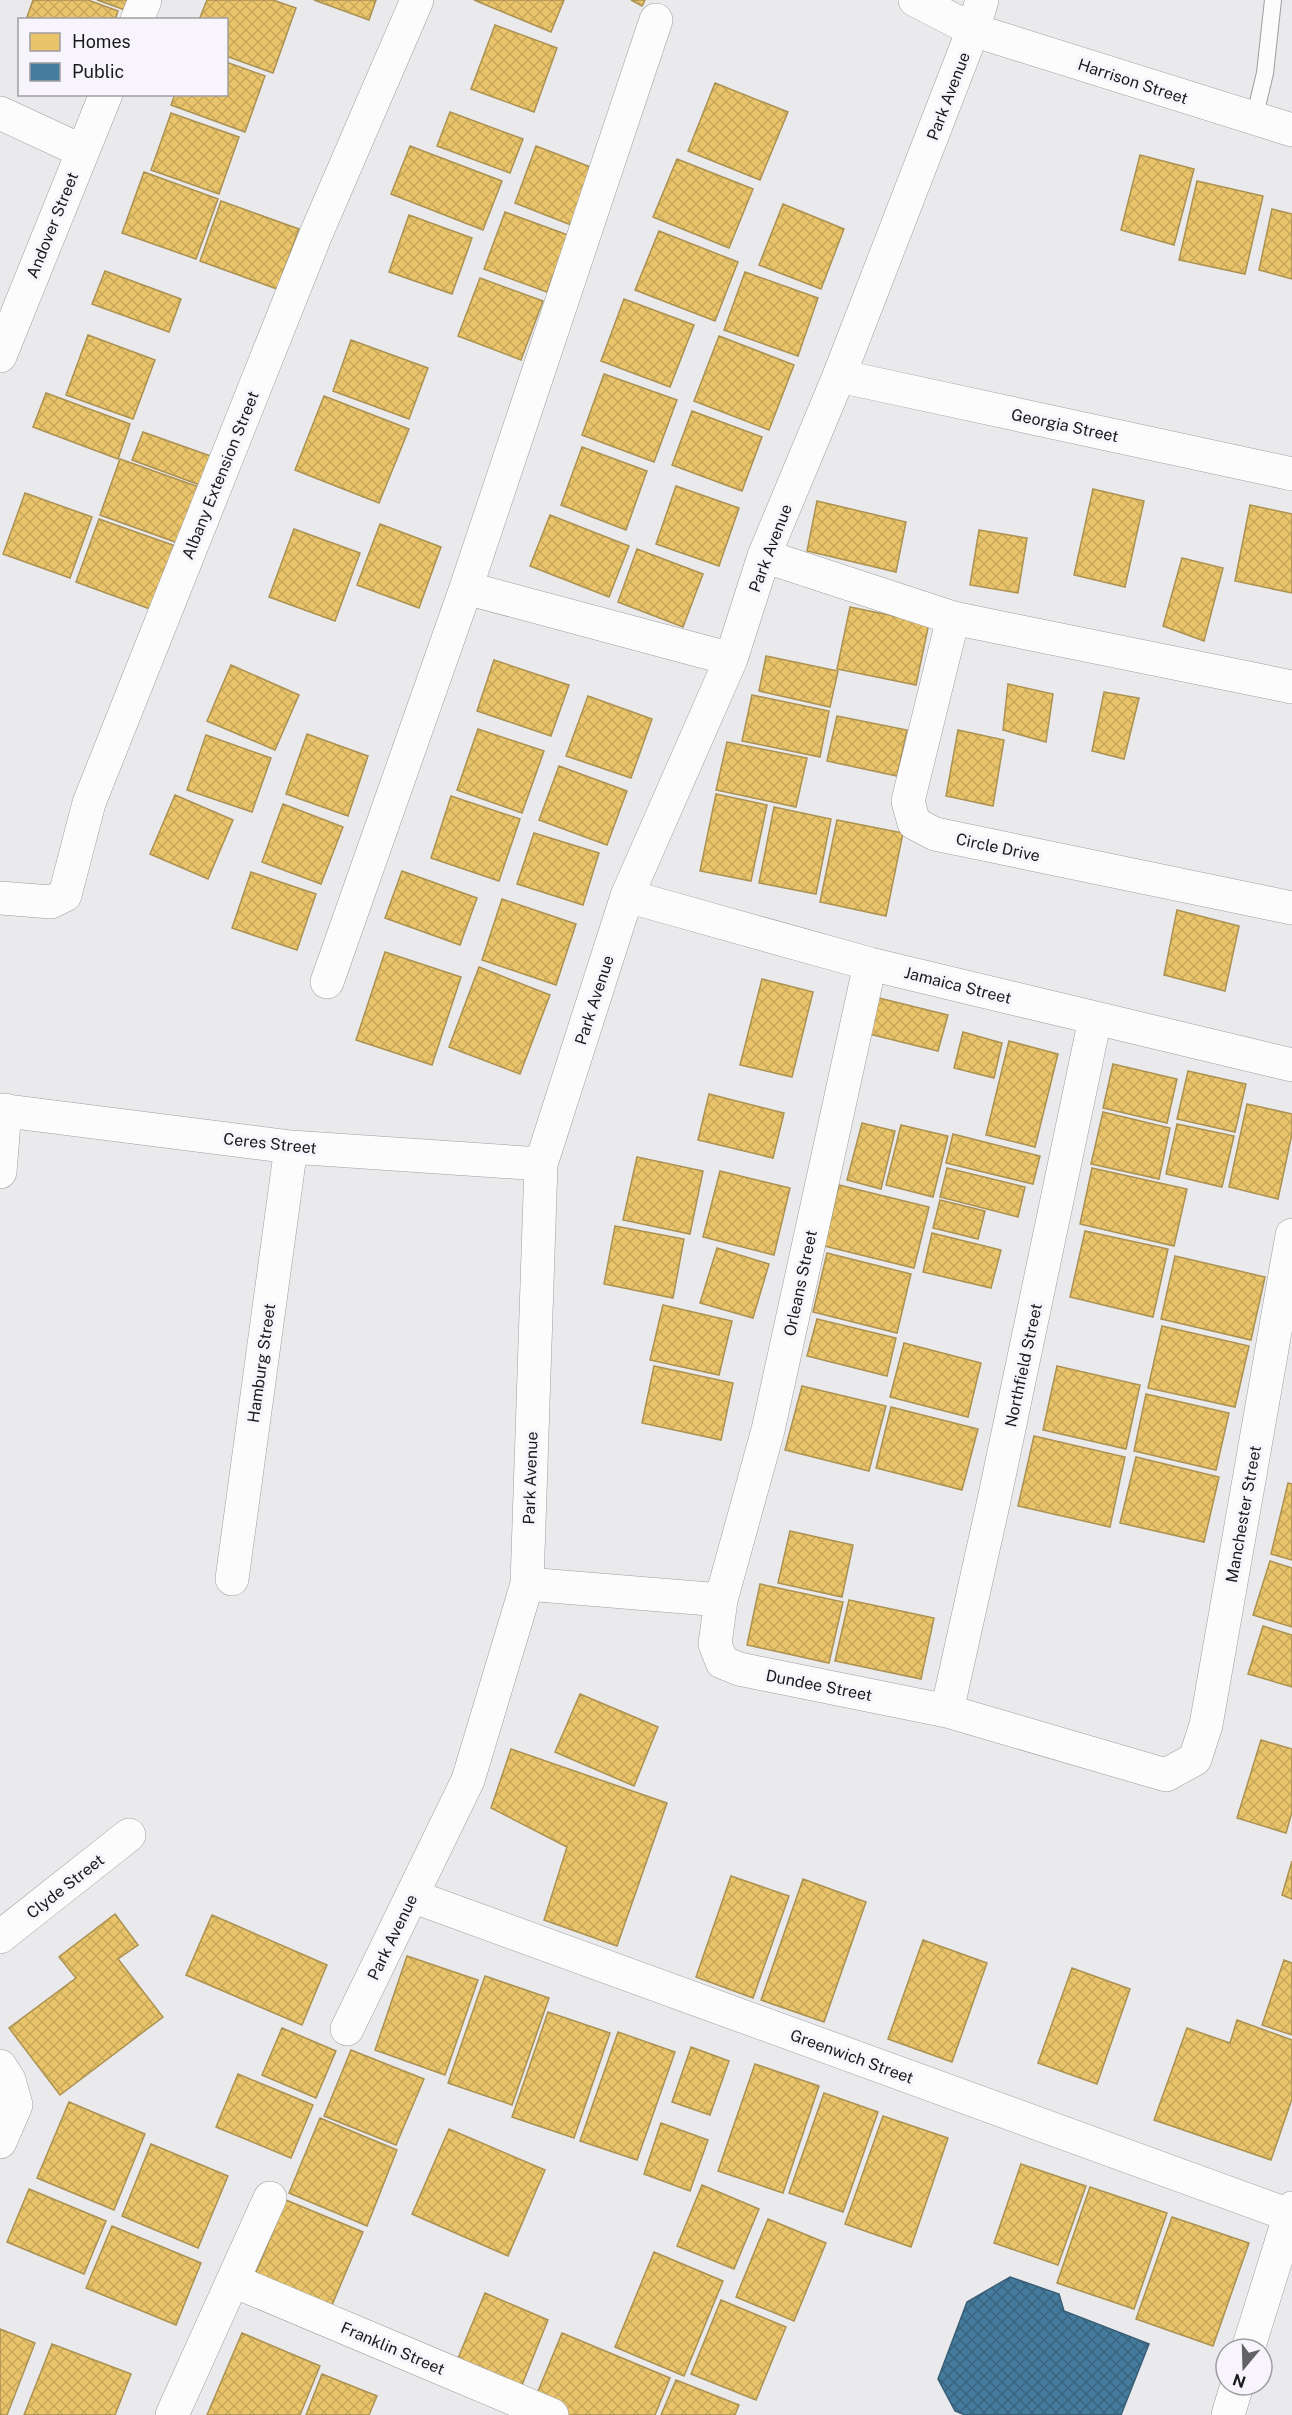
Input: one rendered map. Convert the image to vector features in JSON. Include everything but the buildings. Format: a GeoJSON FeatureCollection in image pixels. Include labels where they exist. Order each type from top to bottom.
{"type":"FeatureCollection","features":[{"type":"Feature","properties":{"kind":"street"},"geometry":{"type":"LineString","coordinates":[[138,18],[145,0]]}},
{"type":"Feature","properties":{"kind":"street","name":"Albany Extension Street"},"geometry":{"type":"LineString","coordinates":[[0,897],[51,902],[65,895],[89,803],[316,234],[417,0]]}},
{"type":"Feature","properties":{"kind":"street","name":"Harrison Street"},"geometry":{"type":"LineString","coordinates":[[915,0],[978,15],[1254,119],[1292,130]]}},
{"type":"Feature","properties":{"kind":"street","name":"Park Avenue"},"geometry":{"type":"LineString","coordinates":[[347,2029],[468,1780],[527,1584],[541,1164],[627,896],[731,659],[764,556],[838,376],[978,15]]}},
{"type":"Feature","properties":{"kind":"street"},"geometry":{"type":"LineString","coordinates":[[327,982],[466,588],[656,20]]}},
{"type":"Feature","properties":{"kind":"street","name":"Andover Street"},"geometry":{"type":"LineString","coordinates":[[0,356],[105,96]]}},
{"type":"Feature","properties":{"kind":"street"},"geometry":{"type":"LineString","coordinates":[[0,113],[82,151]]}},
{"type":"Feature","properties":{"kind":"street","name":"Georgia Street"},"geometry":{"type":"LineString","coordinates":[[838,376],[1292,474]]}},
{"type":"Feature","properties":{"kind":"street"},"geometry":{"type":"LineString","coordinates":[[764,556],[953,618],[1292,687]]}},
{"type":"Feature","properties":{"kind":"street"},"geometry":{"type":"LineString","coordinates":[[466,588],[731,659]]}},
{"type":"Feature","properties":{"kind":"street","name":"Circle Drive"},"geometry":{"type":"LineString","coordinates":[[953,618],[908,801],[914,823],[935,834],[1292,908]]}},
{"type":"Feature","properties":{"kind":"street","name":"Jamaica Street"},"geometry":{"type":"LineString","coordinates":[[627,896],[870,964],[1292,1065]]}},
{"type":"Feature","properties":{"kind":"street","name":"Orleans Street"},"geometry":{"type":"LineString","coordinates":[[722,1600],[768,1430],[870,964]]}},
{"type":"Feature","properties":{"kind":"street","name":"Northfield Street"},"geometry":{"type":"LineString","coordinates":[[947,1711],[994,1500],[1095,1019]]}},
{"type":"Feature","properties":{"kind":"street"},"geometry":{"type":"LineString","coordinates":[[0,1172],[3,1110]]}},
{"type":"Feature","properties":{"kind":"street","name":"Ceres Street"},"geometry":{"type":"LineString","coordinates":[[3,1110],[291,1147],[541,1164]]}},
{"type":"Feature","properties":{"kind":"street","name":"Hamburg Street"},"geometry":{"type":"LineString","coordinates":[[232,1579],[291,1147]]}},
{"type":"Feature","properties":{"kind":"street","name":"Manchester Street"},"geometry":{"type":"LineString","coordinates":[[1166,1775],[1195,1759],[1206,1725],[1292,1235]]}},
{"type":"Feature","properties":{"kind":"street"},"geometry":{"type":"LineString","coordinates":[[527,1584],[722,1600]]}},
{"type":"Feature","properties":{"kind":"street","name":"Dundee Street"},"geometry":{"type":"LineString","coordinates":[[722,1600],[715,1644],[722,1662],[740,1669],[947,1711],[1166,1775]]}},
{"type":"Feature","properties":{"kind":"street","name":"Clyde Street"},"geometry":{"type":"LineString","coordinates":[[0,1937],[129,1835]]}},
{"type":"Feature","properties":{"kind":"street","name":"Greenwich Street"},"geometry":{"type":"LineString","coordinates":[[412,1896],[1291,2213]]}},
{"type":"Feature","properties":{"kind":"street"},"geometry":{"type":"LineString","coordinates":[[0,2066],[9,2080],[16,2105],[0,2142]]}},
{"type":"Feature","properties":{"kind":"street"},"geometry":{"type":"LineString","coordinates":[[172,2415],[270,2198]]}},
{"type":"Feature","properties":{"kind":"street"},"geometry":{"type":"LineString","coordinates":[[1252,2337],[1291,2213]]}},
{"type":"Feature","properties":{"kind":"street","name":"Franklin Street"},"geometry":{"type":"LineString","coordinates":[[234,2281],[552,2415]]}},
{"type":"Feature","properties":{"kind":"street"},"geometry":{"type":"LineString","coordinates":[[1227,2415],[1233,2397]]}},
{"type":"Feature","properties":{"kind":"lane"},"geometry":{"type":"LineString","coordinates":[[1254,119],[1265,73],[1273,0]]}}]}
